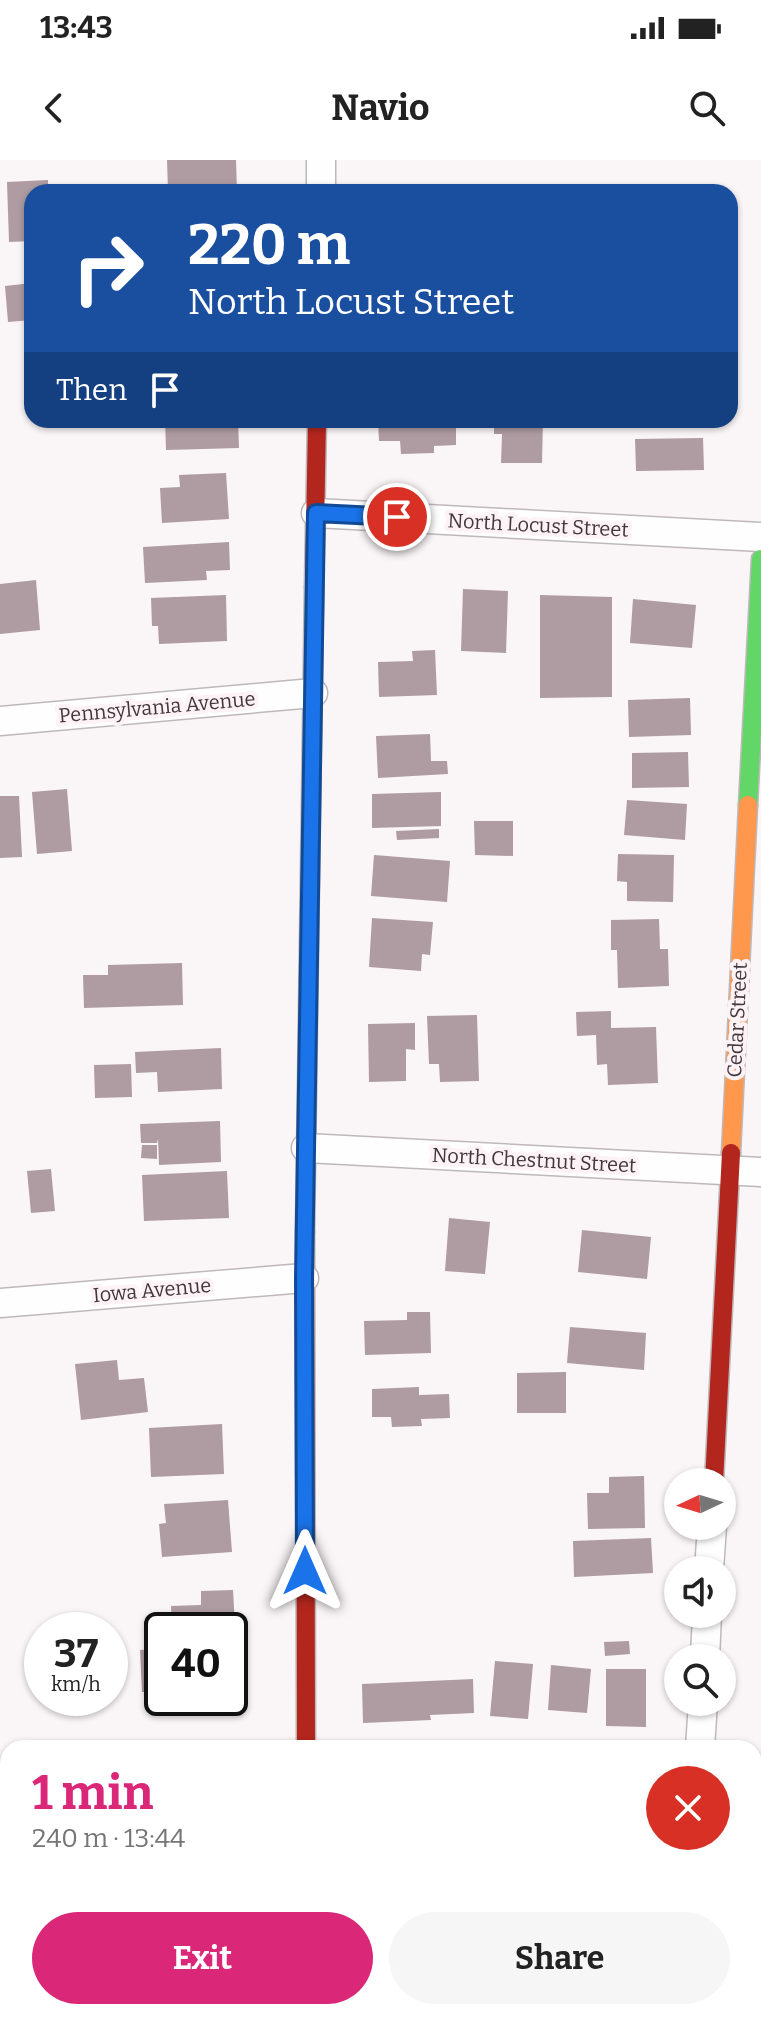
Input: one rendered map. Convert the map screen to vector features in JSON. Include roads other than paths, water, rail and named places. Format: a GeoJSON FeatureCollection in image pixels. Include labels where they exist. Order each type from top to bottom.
{"type":"FeatureCollection","features":[{"type":"Feature","properties":{"kind":"street"},"geometry":{"type":"LineString","coordinates":[[321,160],[321,184]]}},
{"type":"Feature","properties":{"kind":"street"},"geometry":{"type":"LineString","coordinates":[[306,1740],[304,1278],[317,428]]}},
{"type":"Feature","properties":{"kind":"street","name":"North Locust Street"},"geometry":{"type":"LineString","coordinates":[[316,513],[761,537]]}},
{"type":"Feature","properties":{"kind":"street","name":"Cedar Street"},"geometry":{"type":"LineString","coordinates":[[715,1468],[761,559]]}},
{"type":"Feature","properties":{"kind":"street","name":"Pennsylvania Avenue"},"geometry":{"type":"LineString","coordinates":[[0,721],[313,693]]}},
{"type":"Feature","properties":{"kind":"street","name":"North Chestnut Street"},"geometry":{"type":"LineString","coordinates":[[306,1148],[761,1172]]}},
{"type":"Feature","properties":{"kind":"street","name":"Iowa Avenue"},"geometry":{"type":"LineString","coordinates":[[0,1303],[304,1278]]}},
{"type":"Feature","properties":{"kind":"street"},"geometry":{"type":"LineString","coordinates":[[701,1740],[702,1716]]}}]}
